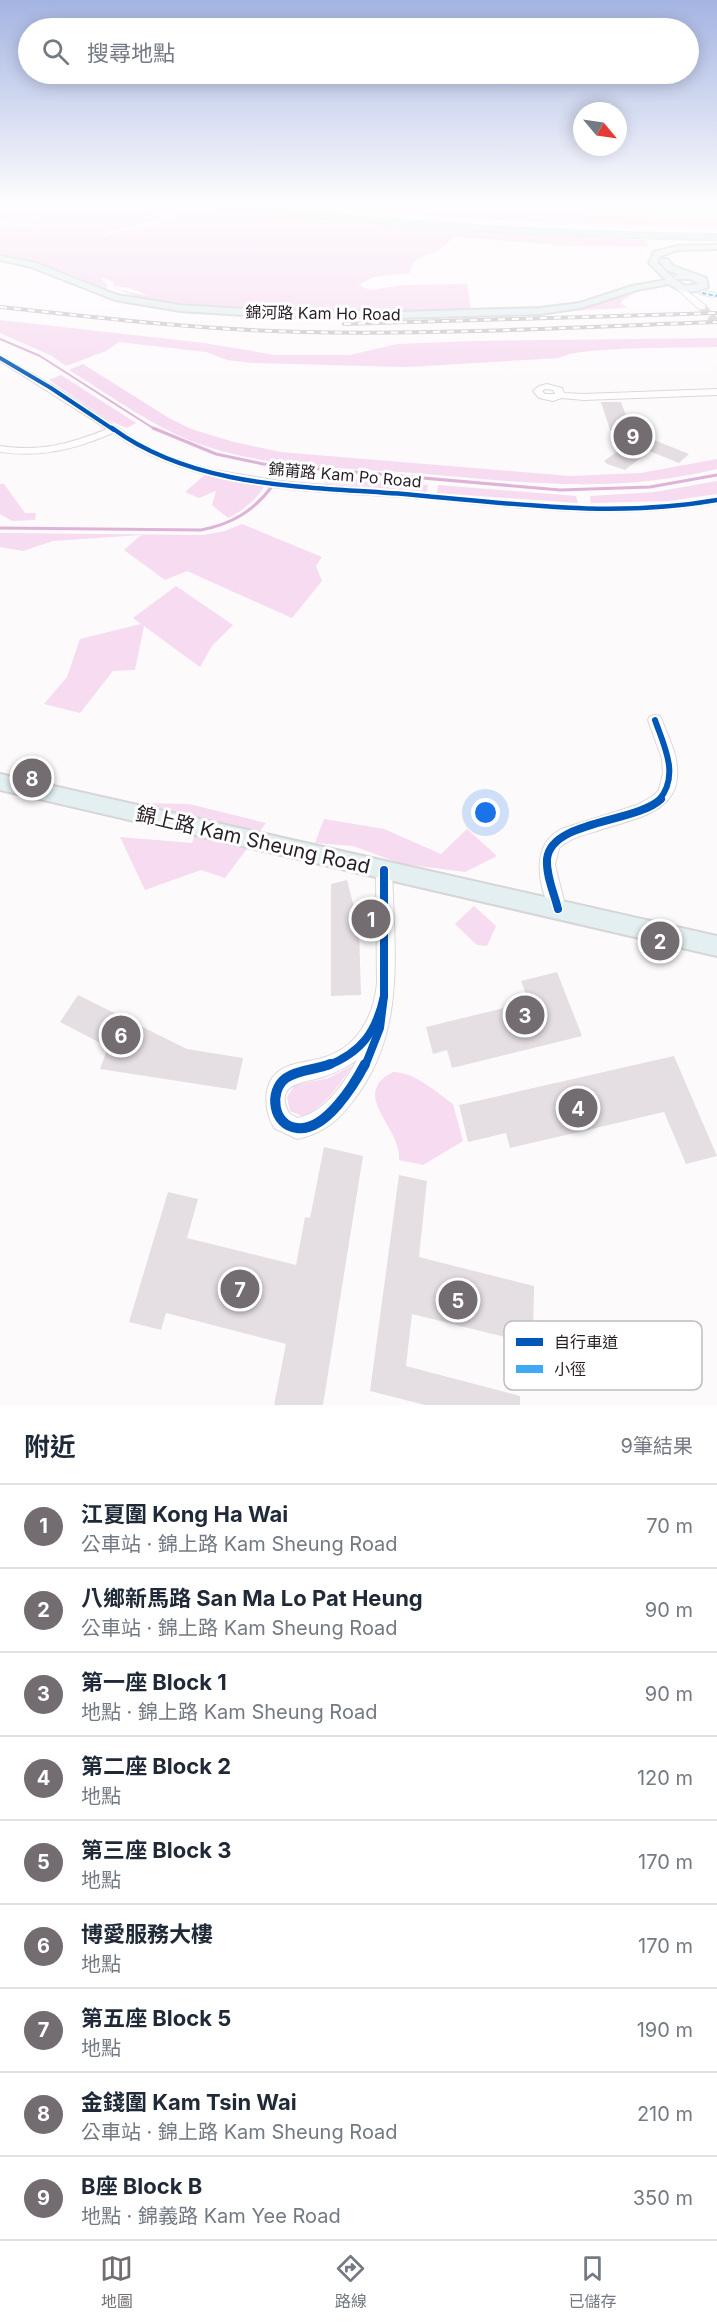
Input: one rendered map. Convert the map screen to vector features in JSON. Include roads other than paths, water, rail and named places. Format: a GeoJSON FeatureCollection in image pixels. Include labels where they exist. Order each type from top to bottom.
{"type":"FeatureCollection","features":[{"type":"Feature","properties":{"kind":"main road","name":"錦河路 Kam Ho Road"},"geometry":{"type":"LineString","coordinates":[[40,268],[81,286],[115,297],[174,308],[215,311],[365,315],[540,311],[581,305],[651,285],[674,284],[702,290]]}},
{"type":"Feature","properties":{"kind":"main road"},"geometry":{"type":"LineString","coordinates":[[658,268],[674,284],[676,277],[688,276]]}},
{"type":"Feature","properties":{"kind":"main road"},"geometry":{"type":"LineString","coordinates":[[669,268],[703,280],[706,284],[702,290]]}},
{"type":"Feature","properties":{"kind":"main road","name":"錦上路 Kam Sheung Road"},"geometry":{"type":"LineString","coordinates":[[0,782],[717,946]]}},
{"type":"Feature","properties":{"kind":"street"},"geometry":{"type":"LineString","coordinates":[[674,284],[702,307]]}},
{"type":"Feature","properties":{"kind":"street"},"geometry":{"type":"LineString","coordinates":[[702,290],[713,295]]}},
{"type":"Feature","properties":{"kind":"street"},"geometry":{"type":"LineString","coordinates":[[702,290],[712,307]]}},
{"type":"Feature","properties":{"kind":"street","name":"錦莆路 Kam Po Road"},"geometry":{"type":"LineString","coordinates":[[0,358],[42,381],[136,445],[166,458],[210,472],[265,481],[584,509],[662,508],[717,500]]}},
{"type":"Feature","properties":{"kind":"street"},"geometry":{"type":"LineString","coordinates":[[560,395],[584,397],[717,392]]}},
{"type":"Feature","properties":{"kind":"street"},"geometry":{"type":"LineString","coordinates":[[0,449],[30,453],[49,452],[115,429]]}},
{"type":"Feature","properties":{"kind":"street"},"geometry":{"type":"LineString","coordinates":[[558,909],[548,860],[549,850],[557,839],[593,825],[643,812],[656,805],[667,792],[670,782],[669,757],[655,720]]}},
{"type":"Feature","properties":{"kind":"street"},"geometry":{"type":"LineString","coordinates":[[384,870],[385,994],[375,1045],[355,1084],[341,1100],[313,1126],[302,1130],[290,1128],[281,1120],[276,1108],[276,1095],[281,1082],[290,1074],[326,1066],[359,1047],[374,1029],[385,994]]}},
{"type":"Feature","properties":{"kind":"waterway"},"geometry":{"type":"LineString","coordinates":[[0,339],[40,356],[156,430]]}},
{"type":"Feature","properties":{"kind":"waterway"},"geometry":{"type":"LineString","coordinates":[[153,428],[216,454],[263,464],[560,490],[650,487],[717,475]]}},
{"type":"Feature","properties":{"kind":"waterway"},"geometry":{"type":"LineString","coordinates":[[277,477],[283,467]]}},
{"type":"Feature","properties":{"kind":"waterway"},"geometry":{"type":"LineString","coordinates":[[0,528],[201,530],[223,524],[242,515],[273,485]]}},
{"type":"Feature","properties":{"kind":"tunnel"},"geometry":{"type":"LineString","coordinates":[[702,307],[717,323]]}},
{"type":"Feature","properties":{"kind":"railway"},"geometry":{"type":"LineString","coordinates":[[0,307],[189,326],[303,332],[458,331],[717,322]]}},
{"type":"Feature","properties":{"kind":"railway"},"geometry":{"type":"LineString","coordinates":[[344,324],[717,313]]}},
{"type":"Feature","properties":{"kind":"place","name":"B座 Block B"},"geometry":{"type":"Point","coordinates":[633,436]}},
{"type":"Feature","properties":{"kind":"place","name":"金錢圍 Kam Tsin Wai"},"geometry":{"type":"Point","coordinates":[32,778]}},
{"type":"Feature","properties":{"kind":"place","name":"江夏圍 Kong Ha Wai"},"geometry":{"type":"Point","coordinates":[371,919]}},
{"type":"Feature","properties":{"kind":"place","name":"八鄉新馬路 San Ma Lo Pat Heung"},"geometry":{"type":"Point","coordinates":[660,941]}},
{"type":"Feature","properties":{"kind":"place","name":"第一座 Block 1"},"geometry":{"type":"Point","coordinates":[525,1015]}},
{"type":"Feature","properties":{"kind":"place","name":"博愛服務大樓"},"geometry":{"type":"Point","coordinates":[121,1035]}},
{"type":"Feature","properties":{"kind":"place","name":"第二座 Block 2"},"geometry":{"type":"Point","coordinates":[578,1108]}},
{"type":"Feature","properties":{"kind":"place","name":"第五座 Block 5"},"geometry":{"type":"Point","coordinates":[240,1289]}},
{"type":"Feature","properties":{"kind":"place","name":"第三座 Block 3"},"geometry":{"type":"Point","coordinates":[458,1300]}}]}
